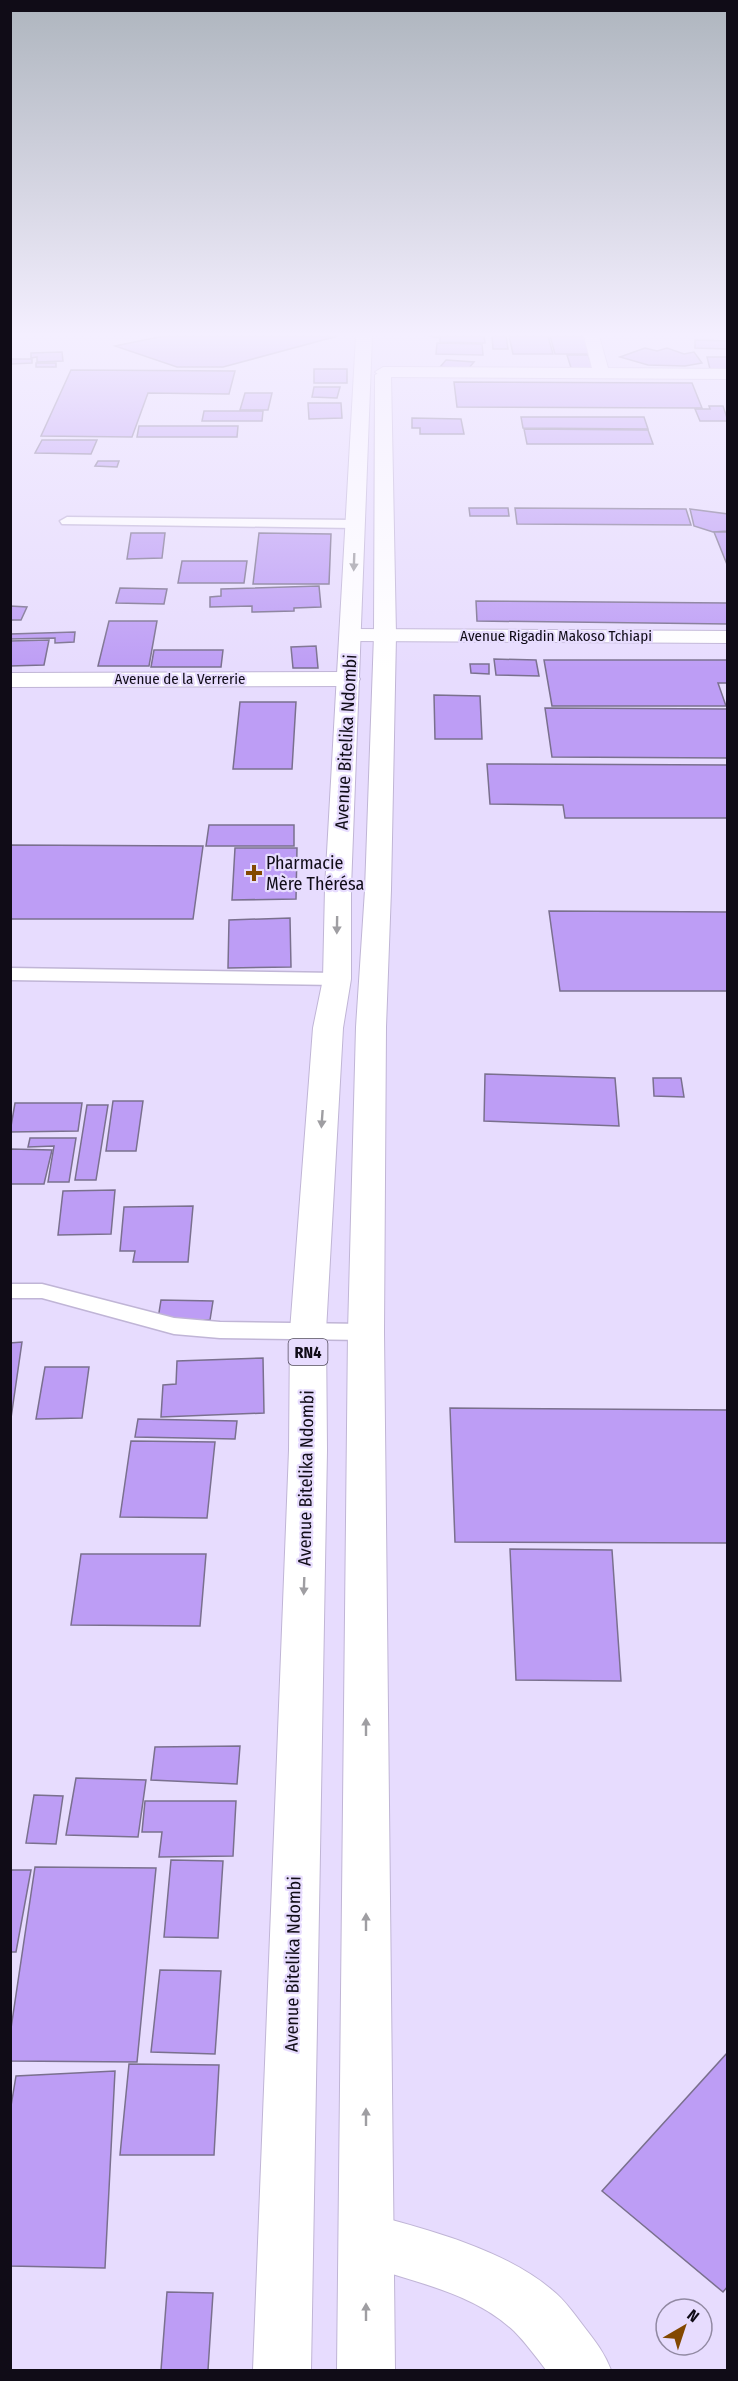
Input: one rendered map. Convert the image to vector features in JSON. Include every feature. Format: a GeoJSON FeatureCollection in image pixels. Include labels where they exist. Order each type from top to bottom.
{"type":"FeatureCollection","features":[{"type":"Feature","properties":{"kind":"main road","name":"Avenue Bitelika Ndombi"},"geometry":{"type":"LineString","coordinates":[[359,447],[355,524],[368,635],[378,890],[371,1027],[366,1332],[366,2370]]}},
{"type":"Feature","properties":{"kind":"main road","name":"Avenue Bitelika Ndombi"},"geometry":{"type":"LineString","coordinates":[[282,2370],[307,1474],[308,1331],[328,1028],[337,979],[338,888],[349,679],[368,635],[379,447]]}},
{"type":"Feature","properties":{"kind":"main road","name":"Avenue Rigadin Makoso Tchiapi"},"geometry":{"type":"LineString","coordinates":[[368,635],[728,637]]}},
{"type":"Feature","properties":{"kind":"main road","name":"Avenue de la Verrerie"},"geometry":{"type":"LineString","coordinates":[[10,680],[349,679]]}},
{"type":"Feature","properties":{"kind":"main road"},"geometry":{"type":"LineString","coordinates":[[366,2240],[432,2258],[483,2279],[530,2307],[582,2370]]}},
{"type":"Feature","properties":{"kind":"lane"},"geometry":{"type":"LineString","coordinates":[[67,521],[355,524]]}},
{"type":"Feature","properties":{"kind":"lane"},"geometry":{"type":"LineString","coordinates":[[10,974],[337,979]]}},
{"type":"Feature","properties":{"kind":"lane"},"geometry":{"type":"LineString","coordinates":[[10,1291],[42,1291],[174,1326],[220,1330],[366,1332]]}},
{"type":"Feature","properties":{"kind":"building"},"geometry":{"type":"Polygon","coordinates":[[[38,447],[94,447],[91,454],[35,453],[38,447]]]}},
{"type":"Feature","properties":{"kind":"building"},"geometry":{"type":"Polygon","coordinates":[[[98,461],[119,461],[117,467],[95,466],[98,461]]]}},
{"type":"Feature","properties":{"kind":"building"},"geometry":{"type":"Polygon","coordinates":[[[469,508],[508,508],[509,516],[470,516],[469,508]]]}},
{"type":"Feature","properties":{"kind":"building"},"geometry":{"type":"Polygon","coordinates":[[[515,508],[686,509],[691,525],[517,524],[515,508]]]}},
{"type":"Feature","properties":{"kind":"building"},"geometry":{"type":"Polygon","coordinates":[[[690,509],[728,514],[728,531],[713,532],[694,526],[690,509]]]}},
{"type":"Feature","properties":{"kind":"building"},"geometry":{"type":"Polygon","coordinates":[[[714,532],[728,532],[728,567],[714,532]]]}},
{"type":"Feature","properties":{"kind":"building"},"geometry":{"type":"Polygon","coordinates":[[[131,533],[165,533],[162,558],[127,559],[131,533]]]}},
{"type":"Feature","properties":{"kind":"building"},"geometry":{"type":"Polygon","coordinates":[[[259,533],[331,534],[329,584],[253,584],[259,533]]]}},
{"type":"Feature","properties":{"kind":"building"},"geometry":{"type":"Polygon","coordinates":[[[182,561],[247,561],[244,583],[178,583],[182,561]]]}},
{"type":"Feature","properties":{"kind":"building"},"geometry":{"type":"Polygon","coordinates":[[[319,586],[321,607],[294,608],[294,611],[252,612],[252,606],[210,607],[210,597],[221,596],[221,589],[319,586]]]}},
{"type":"Feature","properties":{"kind":"building"},"geometry":{"type":"Polygon","coordinates":[[[120,588],[167,589],[164,604],[116,603],[120,588]]]}},
{"type":"Feature","properties":{"kind":"building"},"geometry":{"type":"Polygon","coordinates":[[[476,601],[728,603],[728,624],[477,621],[476,601]]]}},
{"type":"Feature","properties":{"kind":"building"},"geometry":{"type":"Polygon","coordinates":[[[10,606],[27,607],[21,620],[10,620],[10,606]]]}},
{"type":"Feature","properties":{"kind":"building"},"geometry":{"type":"Polygon","coordinates":[[[109,621],[157,621],[149,666],[98,666],[109,621]]]}},
{"type":"Feature","properties":{"kind":"building"},"geometry":{"type":"Polygon","coordinates":[[[75,632],[74,642],[55,643],[55,638],[10,639],[10,634],[75,632]]]}},
{"type":"Feature","properties":{"kind":"building"},"geometry":{"type":"Polygon","coordinates":[[[49,640],[44,665],[10,666],[10,641],[49,640]]]}},
{"type":"Feature","properties":{"kind":"building"},"geometry":{"type":"Polygon","coordinates":[[[316,646],[318,668],[293,668],[291,647],[316,646]]]}},
{"type":"Feature","properties":{"kind":"building"},"geometry":{"type":"Polygon","coordinates":[[[154,650],[223,650],[221,667],[151,667],[154,650]]]}},
{"type":"Feature","properties":{"kind":"building"},"geometry":{"type":"Polygon","coordinates":[[[494,659],[536,660],[539,676],[496,675],[494,659]]]}},
{"type":"Feature","properties":{"kind":"building"},"geometry":{"type":"Polygon","coordinates":[[[544,660],[727,660],[728,683],[718,683],[726,706],[552,706],[544,660]]]}},
{"type":"Feature","properties":{"kind":"building"},"geometry":{"type":"Polygon","coordinates":[[[470,664],[489,664],[489,674],[471,673],[470,664]]]}},
{"type":"Feature","properties":{"kind":"building"},"geometry":{"type":"Polygon","coordinates":[[[434,695],[480,696],[482,739],[435,739],[434,695]]]}},
{"type":"Feature","properties":{"kind":"building"},"geometry":{"type":"Polygon","coordinates":[[[240,702],[296,702],[292,769],[233,769],[240,702]]]}},
{"type":"Feature","properties":{"kind":"building"},"geometry":{"type":"Polygon","coordinates":[[[545,708],[727,709],[728,758],[552,757],[545,708]]]}},
{"type":"Feature","properties":{"kind":"building"},"geometry":{"type":"Polygon","coordinates":[[[487,764],[728,765],[728,818],[565,818],[563,805],[490,804],[487,764]]]}},
{"type":"Feature","properties":{"kind":"building"},"geometry":{"type":"Polygon","coordinates":[[[209,825],[294,825],[294,846],[206,846],[209,825]]]}},
{"type":"Feature","properties":{"kind":"building"},"geometry":{"type":"Polygon","coordinates":[[[10,845],[203,846],[193,919],[10,919],[10,845]]]}},
{"type":"Feature","properties":{"kind":"building"},"geometry":{"type":"Polygon","coordinates":[[[235,848],[297,848],[296,899],[232,900],[235,848]]]}},
{"type":"Feature","properties":{"kind":"building"},"geometry":{"type":"Polygon","coordinates":[[[549,911],[728,912],[728,991],[560,991],[549,911]]]}},
{"type":"Feature","properties":{"kind":"building"},"geometry":{"type":"Polygon","coordinates":[[[290,918],[291,967],[228,968],[229,920],[290,918]]]}},
{"type":"Feature","properties":{"kind":"building"},"geometry":{"type":"Polygon","coordinates":[[[485,1074],[615,1078],[619,1126],[484,1121],[485,1074]]]}},
{"type":"Feature","properties":{"kind":"building"},"geometry":{"type":"Polygon","coordinates":[[[653,1078],[681,1078],[684,1097],[654,1096],[653,1078]]]}},
{"type":"Feature","properties":{"kind":"building"},"geometry":{"type":"Polygon","coordinates":[[[113,1101],[143,1101],[136,1151],[106,1151],[113,1101]]]}},
{"type":"Feature","properties":{"kind":"building"},"geometry":{"type":"Polygon","coordinates":[[[15,1103],[82,1103],[78,1131],[10,1132],[15,1103]]]}},
{"type":"Feature","properties":{"kind":"building"},"geometry":{"type":"Polygon","coordinates":[[[87,1105],[108,1105],[96,1180],[75,1180],[87,1105]]]}},
{"type":"Feature","properties":{"kind":"building"},"geometry":{"type":"Polygon","coordinates":[[[30,1138],[76,1138],[69,1182],[48,1182],[54,1146],[28,1147],[30,1138]]]}},
{"type":"Feature","properties":{"kind":"building"},"geometry":{"type":"Polygon","coordinates":[[[10,1149],[52,1150],[44,1184],[10,1184],[10,1149]]]}},
{"type":"Feature","properties":{"kind":"building"},"geometry":{"type":"Polygon","coordinates":[[[115,1190],[111,1234],[58,1235],[63,1191],[115,1190]]]}},
{"type":"Feature","properties":{"kind":"building"},"geometry":{"type":"Polygon","coordinates":[[[193,1206],[188,1262],[133,1262],[135,1251],[120,1251],[124,1207],[193,1206]]]}},
{"type":"Feature","properties":{"kind":"building"},"geometry":{"type":"Polygon","coordinates":[[[161,1300],[213,1301],[210,1320],[158,1319],[161,1300]]]}},
{"type":"Feature","properties":{"kind":"building"},"geometry":{"type":"Polygon","coordinates":[[[22,1342],[10,1425],[10,1343],[22,1342]]]}},
{"type":"Feature","properties":{"kind":"building"},"geometry":{"type":"Polygon","coordinates":[[[263,1358],[264,1413],[161,1417],[163,1385],[176,1384],[177,1361],[263,1358]]]}},
{"type":"Feature","properties":{"kind":"building"},"geometry":{"type":"Polygon","coordinates":[[[45,1367],[89,1367],[82,1418],[36,1419],[45,1367]]]}},
{"type":"Feature","properties":{"kind":"building"},"geometry":{"type":"Polygon","coordinates":[[[450,1408],[728,1410],[728,1543],[455,1542],[450,1408]]]}},
{"type":"Feature","properties":{"kind":"building"},"geometry":{"type":"Polygon","coordinates":[[[138,1419],[237,1421],[235,1439],[135,1437],[138,1419]]]}},
{"type":"Feature","properties":{"kind":"building"},"geometry":{"type":"Polygon","coordinates":[[[131,1441],[215,1442],[207,1518],[120,1517],[131,1441]]]}},
{"type":"Feature","properties":{"kind":"building"},"geometry":{"type":"Polygon","coordinates":[[[510,1549],[612,1550],[621,1681],[516,1680],[510,1549]]]}},
{"type":"Feature","properties":{"kind":"building"},"geometry":{"type":"Polygon","coordinates":[[[81,1554],[206,1554],[200,1626],[71,1625],[81,1554]]]}},
{"type":"Feature","properties":{"kind":"building"},"geometry":{"type":"Polygon","coordinates":[[[240,1746],[237,1784],[151,1780],[155,1747],[240,1746]]]}},
{"type":"Feature","properties":{"kind":"building"},"geometry":{"type":"Polygon","coordinates":[[[76,1778],[146,1780],[138,1837],[66,1835],[76,1778]]]}},
{"type":"Feature","properties":{"kind":"building"},"geometry":{"type":"Polygon","coordinates":[[[34,1795],[63,1796],[56,1844],[26,1843],[34,1795]]]}},
{"type":"Feature","properties":{"kind":"building"},"geometry":{"type":"Polygon","coordinates":[[[145,1801],[236,1801],[233,1856],[159,1857],[162,1832],[142,1832],[145,1801]]]}},
{"type":"Feature","properties":{"kind":"building"},"geometry":{"type":"Polygon","coordinates":[[[171,1860],[223,1861],[218,1938],[164,1937],[171,1860]]]}},
{"type":"Feature","properties":{"kind":"building"},"geometry":{"type":"Polygon","coordinates":[[[35,1867],[156,1868],[137,2062],[10,2061],[10,2035],[35,1867]]]}},
{"type":"Feature","properties":{"kind":"building"},"geometry":{"type":"Polygon","coordinates":[[[10,1870],[31,1870],[16,1952],[10,1952],[10,1870]]]}},
{"type":"Feature","properties":{"kind":"building"},"geometry":{"type":"Polygon","coordinates":[[[160,1970],[221,1971],[215,2054],[151,2052],[160,1970]]]}},
{"type":"Feature","properties":{"kind":"building"},"geometry":{"type":"Polygon","coordinates":[[[728,2052],[728,2286],[723,2292],[602,2191],[728,2052]]]}},
{"type":"Feature","properties":{"kind":"building"},"geometry":{"type":"Polygon","coordinates":[[[129,2064],[219,2065],[214,2155],[120,2155],[129,2064]]]}},
{"type":"Feature","properties":{"kind":"building"},"geometry":{"type":"Polygon","coordinates":[[[115,2071],[105,2268],[10,2266],[10,2112],[16,2076],[115,2071]]]}},
{"type":"Feature","properties":{"kind":"building"},"geometry":{"type":"Polygon","coordinates":[[[167,2292],[213,2293],[208,2370],[161,2370],[167,2292]]]}},
{"type":"Feature","properties":{"kind":"place","name":"Pharmacie Mère Thérésa"},"geometry":{"type":"Point","coordinates":[254,873]}}]}
